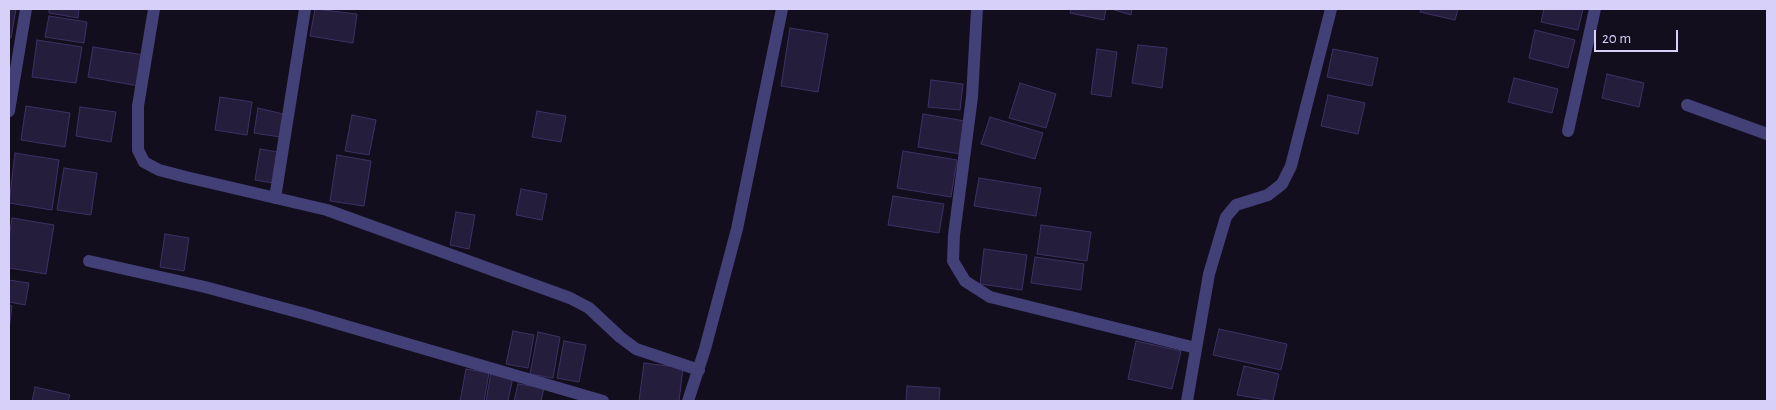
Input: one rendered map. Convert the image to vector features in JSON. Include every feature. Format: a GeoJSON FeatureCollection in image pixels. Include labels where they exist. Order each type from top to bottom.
{"type":"FeatureCollection","features":[{"type":"Feature","properties":{"kind":"street"},"geometry":{"type":"LineString","coordinates":[[9,111],[26,9]]}},
{"type":"Feature","properties":{"kind":"street"},"geometry":{"type":"LineString","coordinates":[[154,9],[138,106],[138,150],[144,162],[168,172],[327,210],[570,298],[590,308],[636,350],[698,370]]}},
{"type":"Feature","properties":{"kind":"street"},"geometry":{"type":"LineString","coordinates":[[275,198],[306,9]]}},
{"type":"Feature","properties":{"kind":"street"},"geometry":{"type":"LineString","coordinates":[[688,401],[737,229],[782,9]]}},
{"type":"Feature","properties":{"kind":"street"},"geometry":{"type":"LineString","coordinates":[[977,9],[972,97],[954,235],[954,261],[965,281],[990,297],[1196,348]]}},
{"type":"Feature","properties":{"kind":"street"},"geometry":{"type":"LineString","coordinates":[[1187,401],[1209,274],[1226,217],[1236,205],[1268,195],[1282,184],[1291,166],[1331,9]]}},
{"type":"Feature","properties":{"kind":"street"},"geometry":{"type":"LineString","coordinates":[[1568,131],[1595,9]]}},
{"type":"Feature","properties":{"kind":"street"},"geometry":{"type":"LineString","coordinates":[[1687,105],[1767,134]]}},
{"type":"Feature","properties":{"kind":"street"},"geometry":{"type":"LineString","coordinates":[[89,261],[305,314],[603,401]]}},
{"type":"Feature","properties":{"kind":"building"},"geometry":{"type":"Polygon","coordinates":[[[9,9],[16,9],[11,38],[9,37],[9,9]]]}},
{"type":"Feature","properties":{"kind":"building"},"geometry":{"type":"Polygon","coordinates":[[[49,9],[79,9],[78,18],[49,13],[49,9]]]}},
{"type":"Feature","properties":{"kind":"building"},"geometry":{"type":"Polygon","coordinates":[[[315,9],[357,14],[353,43],[310,36],[315,9]]]}},
{"type":"Feature","properties":{"kind":"building"},"geometry":{"type":"Polygon","coordinates":[[[1071,9],[1106,9],[1104,20],[1070,13],[1071,9]]]}},
{"type":"Feature","properties":{"kind":"building"},"geometry":{"type":"Polygon","coordinates":[[[1111,9],[1132,9],[1131,15],[1111,9]]]}},
{"type":"Feature","properties":{"kind":"building"},"geometry":{"type":"Polygon","coordinates":[[[1421,9],[1458,9],[1455,20],[1420,12],[1421,9]]]}},
{"type":"Feature","properties":{"kind":"building"},"geometry":{"type":"Polygon","coordinates":[[[1544,9],[1583,9],[1578,30],[1541,22],[1544,9]]]}},
{"type":"Feature","properties":{"kind":"building"},"geometry":{"type":"Polygon","coordinates":[[[49,16],[87,22],[84,43],[45,37],[49,16]]]}},
{"type":"Feature","properties":{"kind":"building"},"geometry":{"type":"Polygon","coordinates":[[[790,28],[828,34],[818,92],[781,86],[790,28]]]}},
{"type":"Feature","properties":{"kind":"building"},"geometry":{"type":"Polygon","coordinates":[[[1535,30],[1575,40],[1568,68],[1529,58],[1535,30]]]}},
{"type":"Feature","properties":{"kind":"building"},"geometry":{"type":"Polygon","coordinates":[[[37,40],[82,47],[76,83],[32,77],[37,40]]]}},
{"type":"Feature","properties":{"kind":"building"},"geometry":{"type":"Polygon","coordinates":[[[1138,45],[1167,48],[1162,88],[1132,83],[1138,45]]]}},
{"type":"Feature","properties":{"kind":"building"},"geometry":{"type":"Polygon","coordinates":[[[93,47],[144,55],[139,86],[88,77],[93,47]]]}},
{"type":"Feature","properties":{"kind":"building"},"geometry":{"type":"Polygon","coordinates":[[[1097,49],[1117,52],[1111,97],[1091,94],[1097,49]]]}},
{"type":"Feature","properties":{"kind":"building"},"geometry":{"type":"Polygon","coordinates":[[[1333,49],[1378,58],[1372,86],[1327,77],[1333,49]]]}},
{"type":"Feature","properties":{"kind":"building"},"geometry":{"type":"Polygon","coordinates":[[[1607,74],[1644,83],[1639,107],[1602,98],[1607,74]]]}},
{"type":"Feature","properties":{"kind":"building"},"geometry":{"type":"Polygon","coordinates":[[[1514,78],[1558,89],[1552,113],[1508,102],[1514,78]]]}},
{"type":"Feature","properties":{"kind":"building"},"geometry":{"type":"Polygon","coordinates":[[[931,80],[963,84],[960,110],[928,107],[931,80]]]}},
{"type":"Feature","properties":{"kind":"building"},"geometry":{"type":"Polygon","coordinates":[[[1020,83],[1056,94],[1046,128],[1009,118],[1020,83]]]}},
{"type":"Feature","properties":{"kind":"building"},"geometry":{"type":"Polygon","coordinates":[[[1328,95],[1365,103],[1358,134],[1321,126],[1328,95]]]}},
{"type":"Feature","properties":{"kind":"building"},"geometry":{"type":"Polygon","coordinates":[[[220,97],[252,102],[247,135],[215,130],[220,97]]]}},
{"type":"Feature","properties":{"kind":"building"},"geometry":{"type":"Polygon","coordinates":[[[26,106],[70,113],[65,147],[21,140],[26,106]]]}},
{"type":"Feature","properties":{"kind":"building"},"geometry":{"type":"Polygon","coordinates":[[[80,107],[116,112],[111,142],[76,136],[80,107]]]}},
{"type":"Feature","properties":{"kind":"building"},"geometry":{"type":"Polygon","coordinates":[[[258,108],[283,114],[280,137],[254,133],[258,108]]]}},
{"type":"Feature","properties":{"kind":"building"},"geometry":{"type":"Polygon","coordinates":[[[537,111],[566,116],[561,142],[532,137],[537,111]]]}},
{"type":"Feature","properties":{"kind":"building"},"geometry":{"type":"Polygon","coordinates":[[[923,114],[965,121],[960,154],[918,147],[923,114]]]}},
{"type":"Feature","properties":{"kind":"building"},"geometry":{"type":"Polygon","coordinates":[[[352,115],[376,120],[369,155],[345,151],[352,115]]]}},
{"type":"Feature","properties":{"kind":"building"},"geometry":{"type":"Polygon","coordinates":[[[990,117],[1043,133],[1035,159],[981,144],[990,117]]]}},
{"type":"Feature","properties":{"kind":"building"},"geometry":{"type":"Polygon","coordinates":[[[260,149],[278,152],[273,183],[255,180],[260,149]]]}},
{"type":"Feature","properties":{"kind":"building"},"geometry":{"type":"Polygon","coordinates":[[[903,151],[957,160],[951,197],[897,188],[903,151]]]}},
{"type":"Feature","properties":{"kind":"building"},"geometry":{"type":"Polygon","coordinates":[[[15,153],[59,160],[52,210],[9,203],[15,153]]]}},
{"type":"Feature","properties":{"kind":"building"},"geometry":{"type":"Polygon","coordinates":[[[337,155],[371,161],[364,206],[330,201],[337,155]]]}},
{"type":"Feature","properties":{"kind":"building"},"geometry":{"type":"Polygon","coordinates":[[[64,168],[97,173],[91,215],[57,210],[64,168]]]}},
{"type":"Feature","properties":{"kind":"building"},"geometry":{"type":"Polygon","coordinates":[[[979,178],[1041,188],[1036,216],[974,206],[979,178]]]}},
{"type":"Feature","properties":{"kind":"building"},"geometry":{"type":"Polygon","coordinates":[[[521,189],[547,194],[542,220],[516,215],[521,189]]]}},
{"type":"Feature","properties":{"kind":"building"},"geometry":{"type":"Polygon","coordinates":[[[893,196],[944,204],[939,233],[888,225],[893,196]]]}},
{"type":"Feature","properties":{"kind":"building"},"geometry":{"type":"Polygon","coordinates":[[[456,212],[475,215],[469,249],[450,245],[456,212]]]}},
{"type":"Feature","properties":{"kind":"building"},"geometry":{"type":"Polygon","coordinates":[[[12,218],[54,225],[46,274],[9,268],[9,239],[12,218]]]}},
{"type":"Feature","properties":{"kind":"building"},"geometry":{"type":"Polygon","coordinates":[[[1041,225],[1091,232],[1087,261],[1037,254],[1041,225]]]}},
{"type":"Feature","properties":{"kind":"building"},"geometry":{"type":"Polygon","coordinates":[[[165,234],[189,238],[184,271],[160,267],[165,234]]]}},
{"type":"Feature","properties":{"kind":"building"},"geometry":{"type":"Polygon","coordinates":[[[984,249],[1027,255],[1022,290],[980,284],[984,249]]]}},
{"type":"Feature","properties":{"kind":"building"},"geometry":{"type":"Polygon","coordinates":[[[1035,257],[1084,264],[1081,290],[1031,283],[1035,257]]]}},
{"type":"Feature","properties":{"kind":"building"},"geometry":{"type":"Polygon","coordinates":[[[9,280],[29,283],[25,305],[9,302],[9,280]]]}},
{"type":"Feature","properties":{"kind":"building"},"geometry":{"type":"Polygon","coordinates":[[[9,305],[12,306],[9,329],[9,305]]]}},
{"type":"Feature","properties":{"kind":"building"},"geometry":{"type":"Polygon","coordinates":[[[1219,329],[1287,344],[1281,370],[1213,355],[1219,329]]]}},
{"type":"Feature","properties":{"kind":"building"},"geometry":{"type":"Polygon","coordinates":[[[513,331],[534,335],[528,368],[506,364],[513,331]]]}},
{"type":"Feature","properties":{"kind":"building"},"geometry":{"type":"Polygon","coordinates":[[[538,332],[560,337],[553,378],[530,374],[538,332]]]}},
{"type":"Feature","properties":{"kind":"building"},"geometry":{"type":"Polygon","coordinates":[[[564,341],[586,345],[579,382],[557,378],[564,341]]]}},
{"type":"Feature","properties":{"kind":"building"},"geometry":{"type":"Polygon","coordinates":[[[1136,341],[1181,351],[1172,389],[1128,379],[1136,341]]]}},
{"type":"Feature","properties":{"kind":"building"},"geometry":{"type":"Polygon","coordinates":[[[644,363],[683,368],[679,401],[639,401],[644,363]]]}},
{"type":"Feature","properties":{"kind":"building"},"geometry":{"type":"Polygon","coordinates":[[[1244,366],[1279,374],[1273,401],[1237,395],[1244,366]]]}},
{"type":"Feature","properties":{"kind":"building"},"geometry":{"type":"Polygon","coordinates":[[[466,369],[489,373],[484,401],[460,401],[466,369]]]}},
{"type":"Feature","properties":{"kind":"building"},"geometry":{"type":"Polygon","coordinates":[[[491,373],[513,377],[508,401],[486,401],[491,373]]]}},
{"type":"Feature","properties":{"kind":"building"},"geometry":{"type":"Polygon","coordinates":[[[518,384],[544,388],[541,401],[514,401],[518,384]]]}},
{"type":"Feature","properties":{"kind":"building"},"geometry":{"type":"Polygon","coordinates":[[[907,386],[940,388],[939,401],[906,401],[907,386]]]}},
{"type":"Feature","properties":{"kind":"building"},"geometry":{"type":"Polygon","coordinates":[[[35,387],[70,395],[68,401],[32,401],[35,387]]]}}]}
